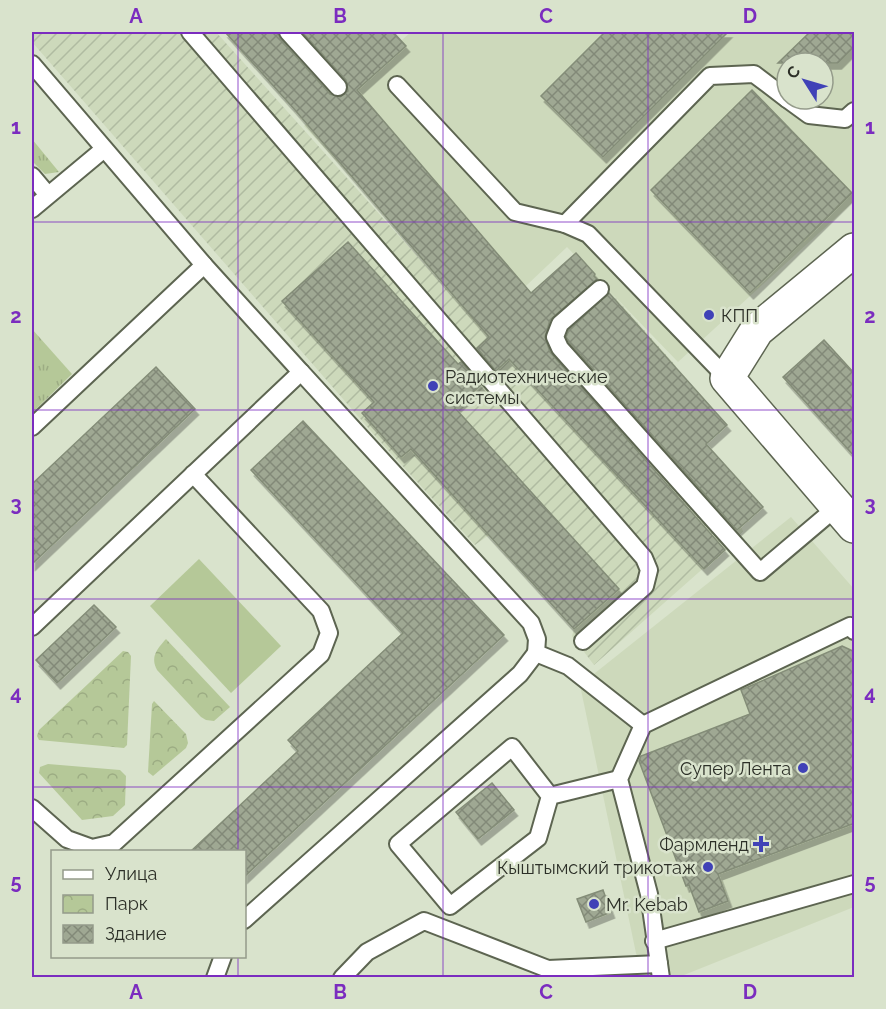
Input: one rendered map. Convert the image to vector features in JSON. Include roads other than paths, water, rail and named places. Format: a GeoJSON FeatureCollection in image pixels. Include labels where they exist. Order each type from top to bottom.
{"type":"FeatureCollection","features":[{"type":"Feature","properties":{"kind":"street"},"geometry":{"type":"LineString","coordinates":[[846,516],[728,378],[758,330],[851,262]]}},
{"type":"Feature","properties":{"kind":"lane"},"geometry":{"type":"LineString","coordinates":[[190,32],[644,558],[649,570],[645,586],[583,641]]}},
{"type":"Feature","properties":{"kind":"lane"},"geometry":{"type":"LineString","coordinates":[[288,32],[338,87]]}},
{"type":"Feature","properties":{"kind":"lane"},"geometry":{"type":"LineString","coordinates":[[32,64],[204,265],[531,623],[537,639],[536,653],[520,674],[246,918]]}},
{"type":"Feature","properties":{"kind":"lane"},"geometry":{"type":"LineString","coordinates":[[565,224],[710,76],[754,74],[775,90]]}},
{"type":"Feature","properties":{"kind":"lane"},"geometry":{"type":"LineString","coordinates":[[398,85],[515,212],[565,224],[588,234],[728,378]]}},
{"type":"Feature","properties":{"kind":"lane"},"geometry":{"type":"LineString","coordinates":[[803,111],[809,116],[845,119],[855,111]]}},
{"type":"Feature","properties":{"kind":"lane"},"geometry":{"type":"LineString","coordinates":[[32,209],[104,149]]}},
{"type":"Feature","properties":{"kind":"lane"},"geometry":{"type":"LineString","coordinates":[[32,176],[48,195]]}},
{"type":"Feature","properties":{"kind":"lane"},"geometry":{"type":"LineString","coordinates":[[32,428],[204,265]]}},
{"type":"Feature","properties":{"kind":"lane"},"geometry":{"type":"LineString","coordinates":[[600,289],[560,324],[555,337],[560,348],[760,572],[846,516]]}},
{"type":"Feature","properties":{"kind":"lane"},"geometry":{"type":"LineString","coordinates":[[32,627],[301,372]]}},
{"type":"Feature","properties":{"kind":"lane"},"geometry":{"type":"LineString","coordinates":[[32,808],[67,839],[92,848],[114,843],[321,654],[328,633],[321,611],[193,474]]}},
{"type":"Feature","properties":{"kind":"lane"},"geometry":{"type":"LineString","coordinates":[[660,971],[649,894],[619,779],[643,724],[850,626],[855,631]]}},
{"type":"Feature","properties":{"kind":"lane"},"geometry":{"type":"LineString","coordinates":[[536,653],[568,666],[643,724]]}},
{"type":"Feature","properties":{"kind":"lane"},"geometry":{"type":"LineString","coordinates":[[512,747],[550,796],[538,838],[450,906],[398,844],[512,747]]}},
{"type":"Feature","properties":{"kind":"lane"},"geometry":{"type":"LineString","coordinates":[[550,796],[619,779]]}},
{"type":"Feature","properties":{"kind":"lane"},"geometry":{"type":"LineString","coordinates":[[654,941],[855,884]]}},
{"type":"Feature","properties":{"kind":"lane"},"geometry":{"type":"LineString","coordinates":[[342,978],[367,952],[424,921],[548,969],[660,971]]}},
{"type":"Feature","properties":{"kind":"lane"},"geometry":{"type":"LineString","coordinates":[[215,978],[223,958]]}},
{"type":"Feature","properties":{"kind":"lane"},"geometry":{"type":"LineString","coordinates":[[633,978],[660,971]]}},
{"type":"Feature","properties":{"kind":"place","name":"КПП"},"geometry":{"type":"Point","coordinates":[709,315]}},
{"type":"Feature","properties":{"kind":"place","name":"Радиотехнические системы"},"geometry":{"type":"Point","coordinates":[433,386]}},
{"type":"Feature","properties":{"kind":"place","name":"Супер Лента"},"geometry":{"type":"Point","coordinates":[803,768]}},
{"type":"Feature","properties":{"kind":"place","name":"Фармленд"},"geometry":{"type":"Point","coordinates":[761,844]}},
{"type":"Feature","properties":{"kind":"place","name":"Кыштымский трикотаж"},"geometry":{"type":"Point","coordinates":[708,867]}},
{"type":"Feature","properties":{"kind":"place","name":"Mr. Kebab"},"geometry":{"type":"Point","coordinates":[594,904]}}]}
